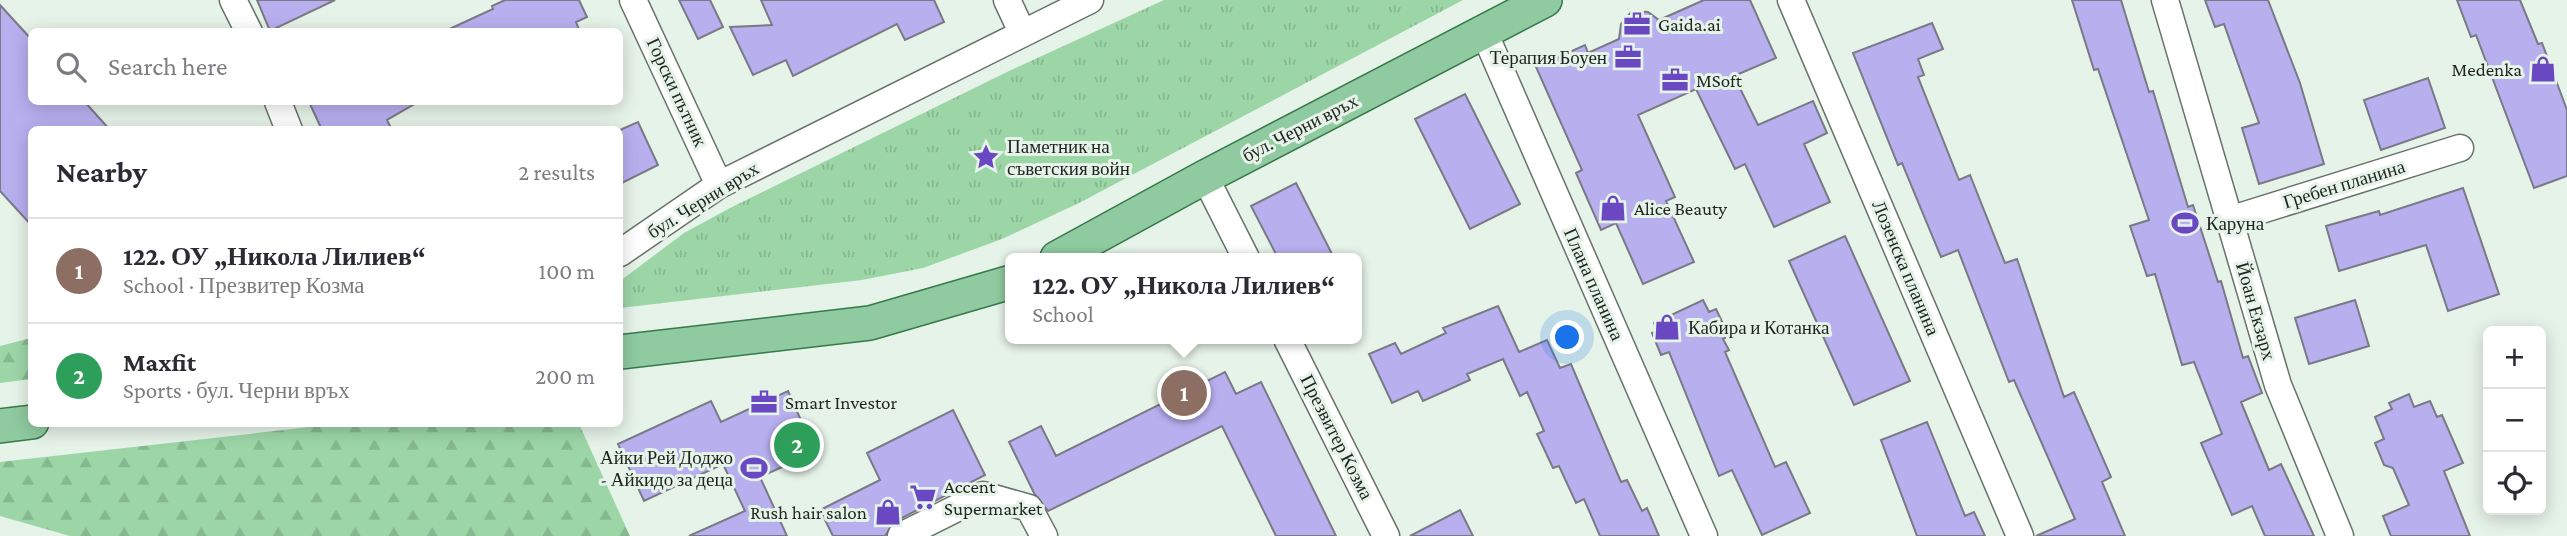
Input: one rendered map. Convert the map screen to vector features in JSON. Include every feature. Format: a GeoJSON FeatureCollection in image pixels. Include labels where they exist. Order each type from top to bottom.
{"type":"FeatureCollection","features":[{"type":"Feature","properties":{"kind":"main road","name":"бул. Черни връх"},"geometry":{"type":"LineString","coordinates":[[1066,253],[1205,177],[1545,0]]}},
{"type":"Feature","properties":{"kind":"main road"},"geometry":{"type":"LineString","coordinates":[[623,352],[870,323],[1005,284]]}},
{"type":"Feature","properties":{"kind":"main road"},"geometry":{"type":"LineString","coordinates":[[0,426],[28,422]]}},
{"type":"Feature","properties":{"kind":"street"},"geometry":{"type":"LineString","coordinates":[[233,0],[247,28]]}},
{"type":"Feature","properties":{"kind":"street","name":"Горски пътник"},"geometry":{"type":"LineString","coordinates":[[633,0],[719,185]]}},
{"type":"Feature","properties":{"kind":"street"},"geometry":{"type":"LineString","coordinates":[[1007,0],[1022,32]]}},
{"type":"Feature","properties":{"kind":"street","name":"бул. Черни връх"},"geometry":{"type":"LineString","coordinates":[[623,251],[719,185],[1090,0]]}},
{"type":"Feature","properties":{"kind":"street","name":"Лозенска планина"},"geometry":{"type":"LineString","coordinates":[[1791,0],[2020,536]]}},
{"type":"Feature","properties":{"kind":"street","name":"Йоан Екзарх"},"geometry":{"type":"LineString","coordinates":[[2165,0],[2278,385],[2340,536]]}},
{"type":"Feature","properties":{"kind":"street","name":"Плана планина"},"geometry":{"type":"LineString","coordinates":[[1484,32],[1704,536]]}},
{"type":"Feature","properties":{"kind":"street"},"geometry":{"type":"LineString","coordinates":[[279,105],[287,126]]}},
{"type":"Feature","properties":{"kind":"street","name":"Гребен планина"},"geometry":{"type":"LineString","coordinates":[[2229,220],[2459,148]]}},
{"type":"Feature","properties":{"kind":"street"},"geometry":{"type":"LineString","coordinates":[[1205,177],[1243,253]]}},
{"type":"Feature","properties":{"kind":"street","name":"Презвитер Козма"},"geometry":{"type":"LineString","coordinates":[[1290,344],[1386,536]]}},
{"type":"Feature","properties":{"kind":"street"},"geometry":{"type":"LineString","coordinates":[[901,536],[983,495],[1029,508],[1044,536]]}},
{"type":"Feature","properties":{"kind":"green space"},"geometry":{"type":"Polygon","coordinates":[[[1164,0],[1463,0],[1079,203],[1002,239],[923,268],[862,280],[623,308],[623,279],[684,233],[1009,71],[1164,0]]]}},
{"type":"Feature","properties":{"kind":"green space"},"geometry":{"type":"Polygon","coordinates":[[[28,339],[28,379],[0,383],[0,346],[28,339]]]}},
{"type":"Feature","properties":{"kind":"green space"},"geometry":{"type":"Polygon","coordinates":[[[310,427],[580,427],[630,536],[70,536],[0,516],[0,462],[310,427]]]}},
{"type":"Feature","properties":{"kind":"building"},"geometry":{"type":"Polygon","coordinates":[[[257,0],[335,0],[276,28],[269,28],[257,0]]]}},
{"type":"Feature","properties":{"kind":"building"},"geometry":{"type":"Polygon","coordinates":[[[505,0],[579,0],[587,17],[576,22],[578,28],[452,28],[493,9],[492,6],[505,0]]]}},
{"type":"Feature","properties":{"kind":"building"},"geometry":{"type":"Polygon","coordinates":[[[679,0],[710,0],[723,27],[698,39],[679,0]]]}},
{"type":"Feature","properties":{"kind":"building"},"geometry":{"type":"Polygon","coordinates":[[[761,0],[934,0],[944,22],[905,40],[897,24],[793,76],[786,60],[753,75],[730,27],[772,25],[761,0]]]}},
{"type":"Feature","properties":{"kind":"building"},"geometry":{"type":"Polygon","coordinates":[[[1704,0],[1750,0],[1776,58],[1734,76],[1758,125],[1813,101],[1827,133],[1804,144],[1830,202],[1774,227],[1745,164],[1735,169],[1696,89],[1638,115],[1675,197],[1666,201],[1694,262],[1643,284],[1616,223],[1601,230],[1576,173],[1582,170],[1536,67],[1585,45],[1588,53],[1619,39],[1621,24],[1632,11],[1648,12],[1659,20],[1704,0]]]}},
{"type":"Feature","properties":{"kind":"building"},"geometry":{"type":"Polygon","coordinates":[[[2072,0],[2121,0],[2149,92],[2153,91],[2188,207],[2193,205],[2218,282],[2221,281],[2243,358],[2248,356],[2262,393],[2241,402],[2269,470],[2281,464],[2314,536],[2265,536],[2252,506],[2232,515],[2201,443],[2222,434],[2194,362],[2182,365],[2155,274],[2147,276],[2130,226],[2149,220],[2098,69],[2094,70],[2072,0]]]}},
{"type":"Feature","properties":{"kind":"building"},"geometry":{"type":"Polygon","coordinates":[[[2205,0],[2268,0],[2300,83],[2324,164],[2259,184],[2242,128],[2259,123],[2224,24],[2215,27],[2205,0]]]}},
{"type":"Feature","properties":{"kind":"building"},"geometry":{"type":"Polygon","coordinates":[[[2457,0],[2520,0],[2538,44],[2542,43],[2567,110],[2567,176],[2534,188],[2476,35],[2471,37],[2457,0]]]}},
{"type":"Feature","properties":{"kind":"building"},"geometry":{"type":"Polygon","coordinates":[[[0,5],[28,36],[28,105],[88,105],[106,126],[28,126],[28,222],[0,191],[0,5]]]}},
{"type":"Feature","properties":{"kind":"building"},"geometry":{"type":"Polygon","coordinates":[[[1932,23],[1943,49],[1918,59],[1924,75],[1918,77],[1959,180],[1970,175],[2005,263],[2017,259],[2064,397],[2074,392],[2111,477],[2102,482],[2125,536],[2036,536],[2075,519],[2014,380],[2009,382],[1958,250],[1941,257],[1902,163],[1898,165],[1853,53],[1932,23]]]}},
{"type":"Feature","properties":{"kind":"building"},"geometry":{"type":"Polygon","coordinates":[[[2428,78],[2445,128],[2381,150],[2364,100],[2428,78]]]}},
{"type":"Feature","properties":{"kind":"building"},"geometry":{"type":"Polygon","coordinates":[[[1465,94],[1520,204],[1470,229],[1415,119],[1465,94]]]}},
{"type":"Feature","properties":{"kind":"building"},"geometry":{"type":"Polygon","coordinates":[[[310,105],[413,105],[387,120],[390,126],[320,126],[310,105]]]}},
{"type":"Feature","properties":{"kind":"building"},"geometry":{"type":"Polygon","coordinates":[[[638,122],[658,165],[623,182],[623,129],[638,122]]]}},
{"type":"Feature","properties":{"kind":"building"},"geometry":{"type":"Polygon","coordinates":[[[1296,183],[1331,253],[1275,253],[1251,206],[1296,183]]]}},
{"type":"Feature","properties":{"kind":"building"},"geometry":{"type":"Polygon","coordinates":[[[2463,188],[2499,294],[2448,311],[2426,245],[2339,271],[2326,226],[2379,211],[2380,215],[2463,188]]]}},
{"type":"Feature","properties":{"kind":"building"},"geometry":{"type":"Polygon","coordinates":[[[1845,236],[1910,381],[1854,405],[1789,261],[1845,236]]]}},
{"type":"Feature","properties":{"kind":"building"},"geometry":{"type":"Polygon","coordinates":[[[1703,300],[1709,312],[1716,309],[1729,336],[1723,339],[1729,350],[1725,352],[1775,467],[1786,462],[1810,513],[1762,535],[1732,470],[1719,476],[1669,352],[1661,355],[1652,333],[1657,331],[1654,323],[1703,300]]]}},
{"type":"Feature","properties":{"kind":"building"},"geometry":{"type":"Polygon","coordinates":[[[2355,300],[2369,346],[2309,364],[2295,318],[2355,300]]]}},
{"type":"Feature","properties":{"kind":"building"},"geometry":{"type":"Polygon","coordinates":[[[1498,306],[1519,352],[1547,340],[1560,368],[1571,364],[1621,482],[1627,480],[1642,511],[1647,508],[1659,536],[1600,536],[1584,499],[1576,503],[1559,466],[1553,468],[1537,434],[1544,431],[1527,392],[1520,396],[1503,359],[1467,374],[1470,380],[1423,401],[1418,391],[1392,403],[1369,354],[1395,343],[1401,354],[1446,333],[1443,328],[1498,306]]]}},
{"type":"Feature","properties":{"kind":"building"},"geometry":{"type":"Polygon","coordinates":[[[1225,372],[1236,394],[1261,382],[1336,536],[1276,536],[1222,426],[1048,511],[1034,493],[1009,442],[1041,426],[1056,456],[1225,372]]]}},
{"type":"Feature","properties":{"kind":"building"},"geometry":{"type":"Polygon","coordinates":[[[788,391],[815,452],[760,477],[787,536],[689,536],[745,511],[723,464],[644,501],[618,444],[711,401],[721,422],[788,391]]]}},
{"type":"Feature","properties":{"kind":"building"},"geometry":{"type":"Polygon","coordinates":[[[2409,394],[2414,407],[2430,401],[2437,417],[2442,415],[2463,463],[2444,471],[2470,536],[2391,536],[2383,516],[2409,505],[2393,468],[2384,465],[2375,443],[2384,439],[2375,417],[2392,409],[2389,403],[2409,394]]]}},
{"type":"Feature","properties":{"kind":"building"},"geometry":{"type":"Polygon","coordinates":[[[953,410],[985,475],[894,522],[885,536],[833,536],[820,510],[880,480],[867,453],[953,410]]]}},
{"type":"Feature","properties":{"kind":"building"},"geometry":{"type":"Polygon","coordinates":[[[1927,422],[1965,516],[1974,512],[1985,536],[1917,536],[1881,440],[1927,422]]]}},
{"type":"Feature","properties":{"kind":"building"},"geometry":{"type":"Polygon","coordinates":[[[1460,510],[1473,536],[1410,536],[1460,510]]]}},
{"type":"Feature","properties":{"kind":"place","name":"Gaida.ai"},"geometry":{"type":"Point","coordinates":[1637,24]}},
{"type":"Feature","properties":{"kind":"place","name":"Терапия Боуен"},"geometry":{"type":"Point","coordinates":[1628,57]}},
{"type":"Feature","properties":{"kind":"place","name":"Medenka"},"geometry":{"type":"Point","coordinates":[2543,69]}},
{"type":"Feature","properties":{"kind":"place","name":"MSoft"},"geometry":{"type":"Point","coordinates":[1675,80]}},
{"type":"Feature","properties":{"kind":"place","name":"Паметник на съветския войн"},"geometry":{"type":"Point","coordinates":[986,157]}},
{"type":"Feature","properties":{"kind":"place","name":"Alice Beauty"},"geometry":{"type":"Point","coordinates":[1613,208]}},
{"type":"Feature","properties":{"kind":"place","name":"Каруна"},"geometry":{"type":"Point","coordinates":[2185,223]}},
{"type":"Feature","properties":{"kind":"place","name":"Кабира и Котанка"},"geometry":{"type":"Point","coordinates":[1667,327]}},
{"type":"Feature","properties":{"kind":"place","name":"122. ОУ „Никола Лилиев“"},"geometry":{"type":"Point","coordinates":[1184,393]}},
{"type":"Feature","properties":{"kind":"place","name":"Smart Investor"},"geometry":{"type":"Point","coordinates":[764,402]}},
{"type":"Feature","properties":{"kind":"place","name":"Maxfit"},"geometry":{"type":"Point","coordinates":[797,445]}},
{"type":"Feature","properties":{"kind":"place","name":"Айки Рей Доджо - Айкидо за деца"},"geometry":{"type":"Point","coordinates":[754,468]}},
{"type":"Feature","properties":{"kind":"place","name":"Accent Supermarket"},"geometry":{"type":"Point","coordinates":[923,497]}},
{"type":"Feature","properties":{"kind":"place","name":"Rush hair salon"},"geometry":{"type":"Point","coordinates":[888,512]}}]}
